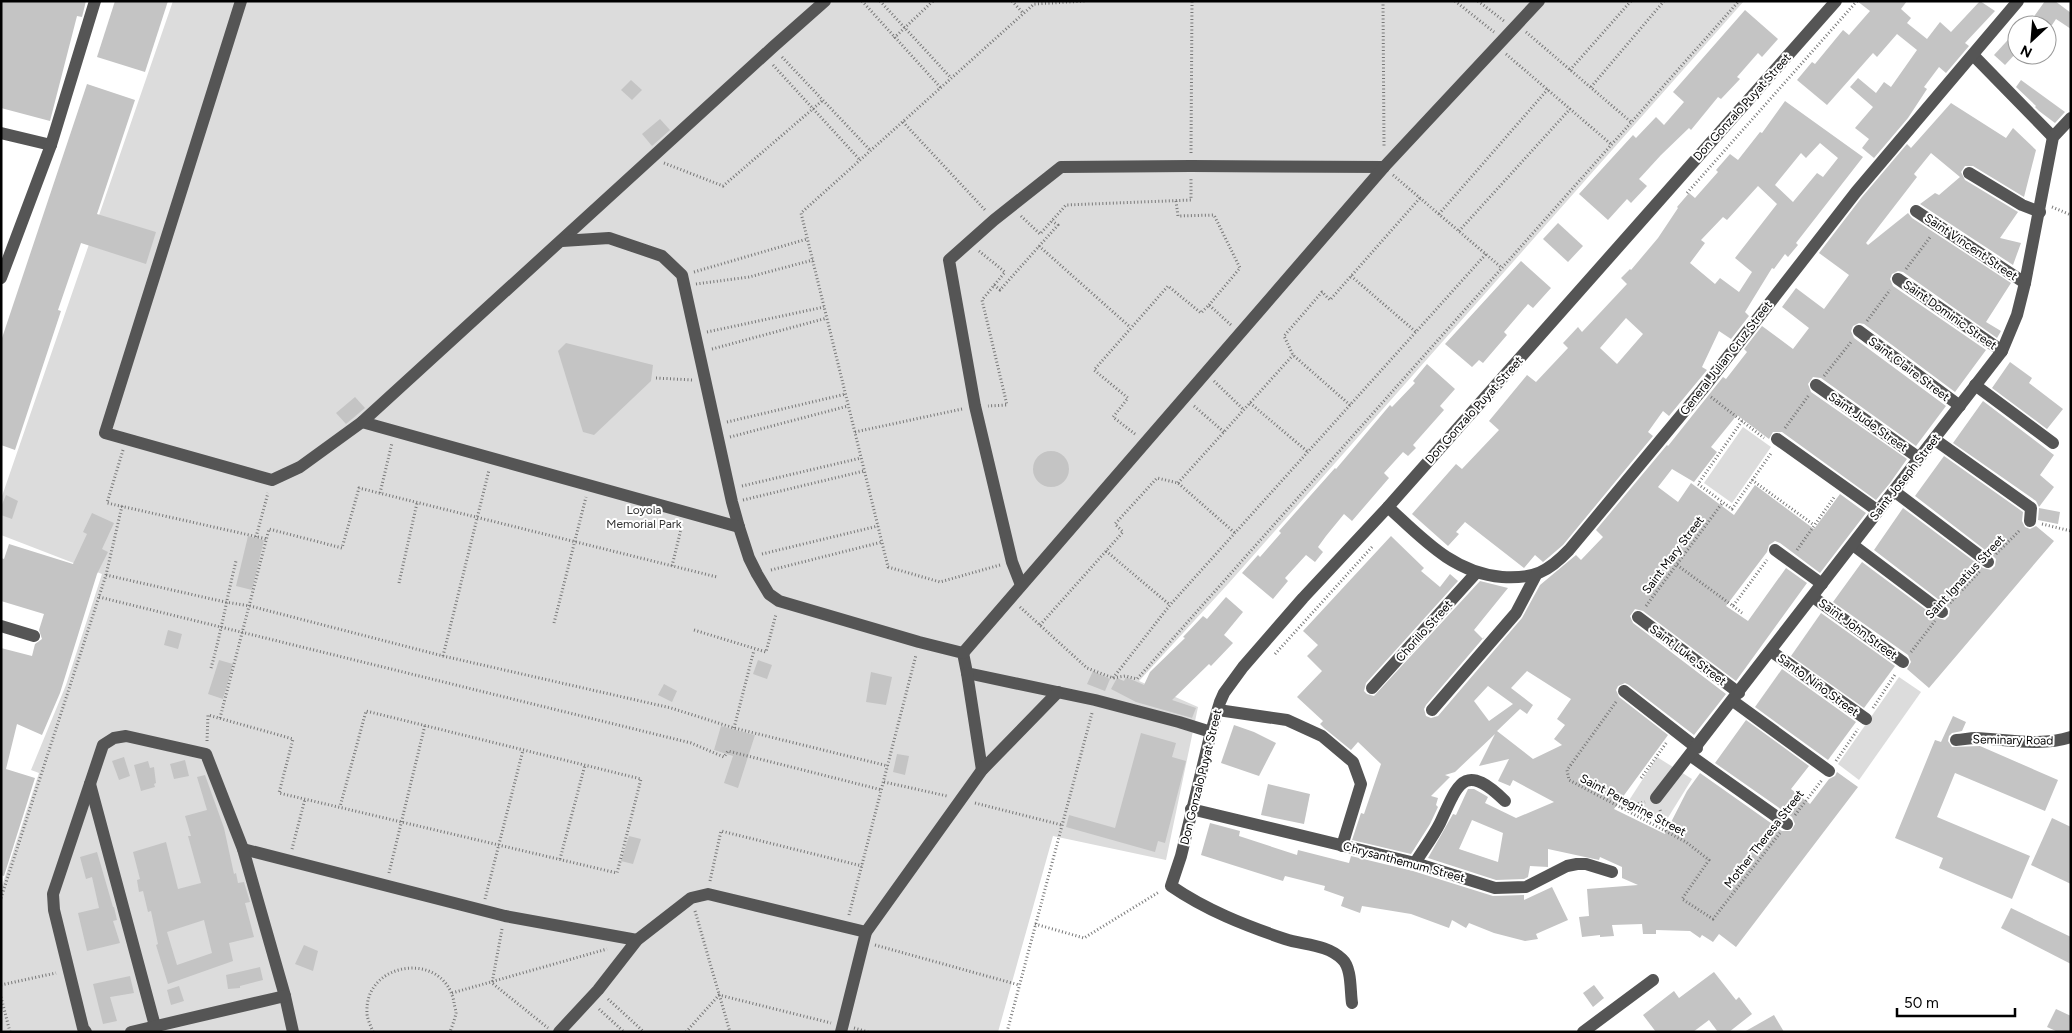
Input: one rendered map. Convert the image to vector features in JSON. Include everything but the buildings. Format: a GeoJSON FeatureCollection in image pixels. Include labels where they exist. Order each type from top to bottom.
{"type":"FeatureCollection","features":[{"type":"Feature","properties":{"kind":"street"},"geometry":{"type":"LineString","coordinates":[[1,278],[51,145],[95,1]]}},
{"type":"Feature","properties":{"kind":"street"},"geometry":{"type":"LineString","coordinates":[[241,1],[105,433],[272,480],[300,467],[362,422],[825,1]]}},
{"type":"Feature","properties":{"kind":"street"},"geometry":{"type":"LineString","coordinates":[[963,652],[1384,167],[1539,1]]}},
{"type":"Feature","properties":{"kind":"street","name":"Don Gonzalo Puyat Street"},"geometry":{"type":"LineString","coordinates":[[1171,886],[1181,856],[1211,732],[1224,693],[1258,649],[1388,507],[1836,1]]}},
{"type":"Feature","properties":{"kind":"street","name":"General Julian Cruz Street"},"geometry":{"type":"LineString","coordinates":[[1388,507],[1446,558],[1476,573],[1508,578],[1536,575],[1548,570],[1570,550],[1702,390],[1856,192],[2018,1]]}},
{"type":"Feature","properties":{"kind":"street"},"geometry":{"type":"LineString","coordinates":[[1973,55],[2053,137],[2071,118]]}},
{"type":"Feature","properties":{"kind":"street"},"geometry":{"type":"LineString","coordinates":[[1,133],[51,145]]}},
{"type":"Feature","properties":{"kind":"street","name":"Saint Joseph Street"},"geometry":{"type":"LineString","coordinates":[[1656,798],[1694,752],[2002,351],[2017,315],[2025,283],[2053,137]]}},
{"type":"Feature","properties":{"kind":"street"},"geometry":{"type":"LineString","coordinates":[[1021,585],[1012,562],[975,406],[949,260],[994,220],[1061,167],[1384,167]]}},
{"type":"Feature","properties":{"kind":"street"},"geometry":{"type":"LineString","coordinates":[[1969,173],[2022,205],[2041,207]]}},
{"type":"Feature","properties":{"kind":"street","name":"Saint Vincent Street"},"geometry":{"type":"LineString","coordinates":[[1916,211],[2025,283]]}},
{"type":"Feature","properties":{"kind":"street"},"geometry":{"type":"LineString","coordinates":[[562,241],[608,238],[662,256],[683,281],[732,502],[749,558],[756,574],[769,594],[779,601],[919,642],[963,652]]}},
{"type":"Feature","properties":{"kind":"street","name":"Saint Dominic Street"},"geometry":{"type":"LineString","coordinates":[[1898,279],[2002,351]]}},
{"type":"Feature","properties":{"kind":"street","name":"Saint Claire Street"},"geometry":{"type":"LineString","coordinates":[[1859,331],[1960,406]]}},
{"type":"Feature","properties":{"kind":"street","name":"Saint Jude Street"},"geometry":{"type":"LineString","coordinates":[[1816,385],[1919,458]]}},
{"type":"Feature","properties":{"kind":"street"},"geometry":{"type":"LineString","coordinates":[[1975,386],[2053,443]]}},
{"type":"Feature","properties":{"kind":"street"},"geometry":{"type":"LineString","coordinates":[[362,422],[739,527]]}},
{"type":"Feature","properties":{"kind":"street"},"geometry":{"type":"LineString","coordinates":[[1934,438],[2031,508],[2030,520]]}},
{"type":"Feature","properties":{"kind":"street"},"geometry":{"type":"LineString","coordinates":[[1778,440],[1878,511]]}},
{"type":"Feature","properties":{"kind":"street"},"geometry":{"type":"LineString","coordinates":[[1894,492],[1988,562]]}},
{"type":"Feature","properties":{"kind":"street"},"geometry":{"type":"LineString","coordinates":[[1853,544],[1942,612]]}},
{"type":"Feature","properties":{"kind":"street"},"geometry":{"type":"LineString","coordinates":[[1775,550],[1822,584]]}},
{"type":"Feature","properties":{"kind":"street","name":"Chorillo Street"},"geometry":{"type":"LineString","coordinates":[[1372,688],[1476,573]]}},
{"type":"Feature","properties":{"kind":"street"},"geometry":{"type":"LineString","coordinates":[[1432,710],[1516,613],[1536,575]]}},
{"type":"Feature","properties":{"kind":"street","name":"Saint John Street"},"geometry":{"type":"LineString","coordinates":[[1813,596],[1903,662]]}},
{"type":"Feature","properties":{"kind":"street","name":"Saint Luke Street"},"geometry":{"type":"LineString","coordinates":[[1638,617],[1829,771]]}},
{"type":"Feature","properties":{"kind":"street"},"geometry":{"type":"LineString","coordinates":[[1,626],[34,636]]}},
{"type":"Feature","properties":{"kind":"street","name":"Santo Niño Street"},"geometry":{"type":"LineString","coordinates":[[1771,651],[1866,719]]}},
{"type":"Feature","properties":{"kind":"street"},"geometry":{"type":"LineString","coordinates":[[963,652],[982,770]]}},
{"type":"Feature","properties":{"kind":"street"},"geometry":{"type":"LineString","coordinates":[[967,673],[1095,700],[1211,732]]}},
{"type":"Feature","properties":{"kind":"street"},"geometry":{"type":"LineString","coordinates":[[1624,690],[1694,752],[1788,824]]}},
{"type":"Feature","properties":{"kind":"street"},"geometry":{"type":"LineString","coordinates":[[842,1029],[864,937],[982,770],[1058,692]]}},
{"type":"Feature","properties":{"kind":"street"},"geometry":{"type":"LineString","coordinates":[[1218,710],[1287,720],[1322,736],[1353,762],[1361,784],[1342,846]]}},
{"type":"Feature","properties":{"kind":"street"},"geometry":{"type":"LineString","coordinates":[[86,1032],[83,1028],[54,910],[53,894],[103,745],[114,738],[126,736],[206,754],[243,849],[285,996],[293,1032]]}},
{"type":"Feature","properties":{"kind":"street","name":"Seminary Road"},"geometry":{"type":"LineString","coordinates":[[1956,740],[1973,738],[2009,742],[2058,741],[2071,737]]}},
{"type":"Feature","properties":{"kind":"street"},"geometry":{"type":"LineString","coordinates":[[1415,863],[1438,826],[1455,789],[1462,783],[1471,781],[1486,783],[1505,801]]}},
{"type":"Feature","properties":{"kind":"street"},"geometry":{"type":"LineString","coordinates":[[90,784],[155,1026]]}},
{"type":"Feature","properties":{"kind":"street","name":"Chrysanthemum Street"},"geometry":{"type":"LineString","coordinates":[[1191,809],[1415,863],[1496,888],[1526,887],[1567,866],[1577,864],[1586,864],[1612,872]]}},
{"type":"Feature","properties":{"kind":"street"},"geometry":{"type":"LineString","coordinates":[[243,849],[505,916],[637,940]]}},
{"type":"Feature","properties":{"kind":"street"},"geometry":{"type":"LineString","coordinates":[[1171,886],[1216,913],[1287,940],[1332,951],[1348,967],[1352,1003]]}},
{"type":"Feature","properties":{"kind":"street"},"geometry":{"type":"LineString","coordinates":[[559,1032],[593,995],[637,940],[691,898],[708,894],[846,927],[864,937]]}},
{"type":"Feature","properties":{"kind":"street"},"geometry":{"type":"LineString","coordinates":[[1583,1032],[1653,980]]}},
{"type":"Feature","properties":{"kind":"street"},"geometry":{"type":"LineString","coordinates":[[132,1032],[285,996]]}},
{"type":"Feature","properties":{"kind":"path"},"geometry":{"type":"LineString","coordinates":[[862,1],[940,88]]}},
{"type":"Feature","properties":{"kind":"path"},"geometry":{"type":"LineString","coordinates":[[880,1],[951,78]]}},
{"type":"Feature","properties":{"kind":"path"},"geometry":{"type":"LineString","coordinates":[[894,38],[933,1]]}},
{"type":"Feature","properties":{"kind":"path"},"geometry":{"type":"LineString","coordinates":[[1012,1],[1023,14]]}},
{"type":"Feature","properties":{"kind":"path"},"geometry":{"type":"LineString","coordinates":[[1012,562],[940,582],[888,567],[801,213],[1023,14],[1033,2],[1085,1]]}},
{"type":"Feature","properties":{"kind":"path"},"geometry":{"type":"LineString","coordinates":[[1011,206],[1040,234],[1066,205],[1191,200],[1192,1]]}},
{"type":"Feature","properties":{"kind":"path"},"geometry":{"type":"LineString","coordinates":[[1383,1],[1384,167],[1502,268]]}},
{"type":"Feature","properties":{"kind":"path"},"geometry":{"type":"LineString","coordinates":[[1455,1],[1548,90],[1612,145]]}},
{"type":"Feature","properties":{"kind":"path"},"geometry":{"type":"LineString","coordinates":[[1478,1],[1516,27],[1591,87],[1631,122]]}},
{"type":"Feature","properties":{"kind":"path"},"geometry":{"type":"LineString","coordinates":[[1570,70],[1631,1]]}},
{"type":"Feature","properties":{"kind":"path"},"geometry":{"type":"LineString","coordinates":[[1591,87],[1664,1]]}},
{"type":"Feature","properties":{"kind":"path"},"geometry":{"type":"LineString","coordinates":[[1009,598],[1087,668],[1114,678],[1125,676],[1137,679],[1739,1]]}},
{"type":"Feature","properties":{"kind":"path"},"geometry":{"type":"LineString","coordinates":[[1680,200],[1857,1]]}},
{"type":"Feature","properties":{"kind":"path"},"geometry":{"type":"LineString","coordinates":[[768,51],[822,101],[871,151]]}},
{"type":"Feature","properties":{"kind":"path"},"geometry":{"type":"LineString","coordinates":[[768,51],[814,109],[860,160]]}},
{"type":"Feature","properties":{"kind":"path"},"geometry":{"type":"LineString","coordinates":[[1439,214],[1548,90]]}},
{"type":"Feature","properties":{"kind":"path"},"geometry":{"type":"LineString","coordinates":[[651,158],[723,186],[822,101]]}},
{"type":"Feature","properties":{"kind":"path"},"geometry":{"type":"LineString","coordinates":[[1459,232],[1570,109]]}},
{"type":"Feature","properties":{"kind":"path"},"geometry":{"type":"LineString","coordinates":[[903,122],[994,220]]}},
{"type":"Feature","properties":{"kind":"path"},"geometry":{"type":"LineString","coordinates":[[1350,405],[1293,355],[1284,336],[1322,292],[1330,300],[1420,198]]}},
{"type":"Feature","properties":{"kind":"path"},"geometry":{"type":"LineString","coordinates":[[1146,442],[1113,417],[1128,398],[1094,370],[1168,286],[1201,313],[1240,268],[1214,215],[1178,216],[1176,201]]}},
{"type":"Feature","properties":{"kind":"path"},"geometry":{"type":"LineString","coordinates":[[2041,207],[2071,215]]}},
{"type":"Feature","properties":{"kind":"path"},"geometry":{"type":"LineString","coordinates":[[994,285],[1000,290],[1058,225],[1052,221]]}},
{"type":"Feature","properties":{"kind":"path"},"geometry":{"type":"LineString","coordinates":[[683,281],[808,238]]}},
{"type":"Feature","properties":{"kind":"path"},"geometry":{"type":"LineString","coordinates":[[855,432],[975,406],[1007,405],[982,300],[1005,272],[968,243]]}},
{"type":"Feature","properties":{"kind":"path"},"geometry":{"type":"LineString","coordinates":[[1039,246],[1130,328]]}},
{"type":"Feature","properties":{"kind":"path"},"geometry":{"type":"LineString","coordinates":[[1114,678],[1170,605],[1486,254]]}},
{"type":"Feature","properties":{"kind":"path"},"geometry":{"type":"LineString","coordinates":[[683,281],[749,277],[813,260]]}},
{"type":"Feature","properties":{"kind":"path"},"geometry":{"type":"LineString","coordinates":[[1352,276],[1416,332]]}},
{"type":"Feature","properties":{"kind":"path"},"geometry":{"type":"LineString","coordinates":[[1209,305],[1240,333]]}},
{"type":"Feature","properties":{"kind":"path"},"geometry":{"type":"LineString","coordinates":[[695,334],[824,306]]}},
{"type":"Feature","properties":{"kind":"path"},"geometry":{"type":"LineString","coordinates":[[699,352],[827,318]]}},
{"type":"Feature","properties":{"kind":"path"},"geometry":{"type":"LineString","coordinates":[[1178,483],[1293,355]]}},
{"type":"Feature","properties":{"kind":"path"},"geometry":{"type":"LineString","coordinates":[[1205,373],[1244,410]]}},
{"type":"Feature","properties":{"kind":"path"},"geometry":{"type":"LineString","coordinates":[[656,378],[705,380]]}},
{"type":"Feature","properties":{"kind":"path"},"geometry":{"type":"LineString","coordinates":[[1702,390],[1772,444],[1778,440]]}},
{"type":"Feature","properties":{"kind":"path"},"geometry":{"type":"LineString","coordinates":[[715,425],[846,394]]}},
{"type":"Feature","properties":{"kind":"path"},"geometry":{"type":"LineString","coordinates":[[1184,398],[1224,432]]}},
{"type":"Feature","properties":{"kind":"path"},"geometry":{"type":"LineString","coordinates":[[1250,403],[1308,452]]}},
{"type":"Feature","properties":{"kind":"path"},"geometry":{"type":"LineString","coordinates":[[718,440],[848,406]]}},
{"type":"Feature","properties":{"kind":"path"},"geometry":{"type":"LineString","coordinates":[[1742,421],[1698,484],[1732,509],[1778,440]]}},
{"type":"Feature","properties":{"kind":"path"},"geometry":{"type":"LineString","coordinates":[[380,493],[394,431]]}},
{"type":"Feature","properties":{"kind":"path"},"geometry":{"type":"LineString","coordinates":[[126,438],[107,503],[267,540]]}},
{"type":"Feature","properties":{"kind":"path"},"geometry":{"type":"LineString","coordinates":[[443,656],[492,458]]}},
{"type":"Feature","properties":{"kind":"path"},"geometry":{"type":"LineString","coordinates":[[729,489],[861,458]]}},
{"type":"Feature","properties":{"kind":"path"},"geometry":{"type":"LineString","coordinates":[[732,502],[864,471]]}},
{"type":"Feature","properties":{"kind":"path"},"geometry":{"type":"LineString","coordinates":[[1040,625],[1123,532],[1115,524],[1157,478],[1178,483],[1235,533]]}},
{"type":"Feature","properties":{"kind":"path"},"geometry":{"type":"LineString","coordinates":[[256,537],[272,480]]}},
{"type":"Feature","properties":{"kind":"path"},"geometry":{"type":"LineString","coordinates":[[1752,480],[1814,525]]}},
{"type":"Feature","properties":{"kind":"path"},"geometry":{"type":"LineString","coordinates":[[554,623],[588,485]]}},
{"type":"Feature","properties":{"kind":"path"},"geometry":{"type":"LineString","coordinates":[[1789,560],[1842,486]]}},
{"type":"Feature","properties":{"kind":"path"},"geometry":{"type":"LineString","coordinates":[[220,718],[269,529],[342,548],[359,488],[717,577]]}},
{"type":"Feature","properties":{"kind":"path"},"geometry":{"type":"LineString","coordinates":[[399,582],[417,502]]}},
{"type":"Feature","properties":{"kind":"path","name":"Saint Mary Street"},"geometry":{"type":"LineString","coordinates":[[1638,617],[1723,502]]}},
{"type":"Feature","properties":{"kind":"path"},"geometry":{"type":"LineString","coordinates":[[1,898],[99,597],[122,506]]}},
{"type":"Feature","properties":{"kind":"path"},"geometry":{"type":"LineString","coordinates":[[672,566],[686,512]]}},
{"type":"Feature","properties":{"kind":"path"},"geometry":{"type":"LineString","coordinates":[[2030,520],[2071,531]]}},
{"type":"Feature","properties":{"kind":"path","name":"Saint Ignatius Street"},"geometry":{"type":"LineString","coordinates":[[1829,771],[1903,662],[1942,612],[2030,520]]}},
{"type":"Feature","properties":{"kind":"path"},"geometry":{"type":"LineString","coordinates":[[749,558],[878,526]]}},
{"type":"Feature","properties":{"kind":"path"},"geometry":{"type":"LineString","coordinates":[[756,574],[882,542]]}},
{"type":"Feature","properties":{"kind":"path"},"geometry":{"type":"LineString","coordinates":[[1273,656],[1372,547]]}},
{"type":"Feature","properties":{"kind":"path"},"geometry":{"type":"LineString","coordinates":[[1733,606],[1775,550]]}},
{"type":"Feature","properties":{"kind":"path"},"geometry":{"type":"LineString","coordinates":[[1106,551],[1170,605]]}},
{"type":"Feature","properties":{"kind":"path"},"geometry":{"type":"LineString","coordinates":[[211,668],[236,561]]}},
{"type":"Feature","properties":{"kind":"path"},"geometry":{"type":"LineString","coordinates":[[1677,565],[1742,613]]}},
{"type":"Feature","properties":{"kind":"path"},"geometry":{"type":"LineString","coordinates":[[106,574],[225,602],[250,606],[443,656],[671,708],[734,728],[888,766]]}},
{"type":"Feature","properties":{"kind":"path"},"geometry":{"type":"LineString","coordinates":[[99,597],[691,743],[724,757],[728,751],[882,790]]}},
{"type":"Feature","properties":{"kind":"path"},"geometry":{"type":"LineString","coordinates":[[694,630],[754,650],[766,652],[779,601]]}},
{"type":"Feature","properties":{"kind":"path"},"geometry":{"type":"LineString","coordinates":[[846,927],[919,642]]}},
{"type":"Feature","properties":{"kind":"path"},"geometry":{"type":"LineString","coordinates":[[734,728],[754,650]]}},
{"type":"Feature","properties":{"kind":"path","name":"Saint Peregrine Street"},"geometry":{"type":"LineString","coordinates":[[1624,690],[1567,770],[1569,780],[1686,842],[1709,860],[1682,899],[1713,919]]}},
{"type":"Feature","properties":{"kind":"path"},"geometry":{"type":"LineString","coordinates":[[1006,1032],[1095,700]]}},
{"type":"Feature","properties":{"kind":"path"},"geometry":{"type":"LineString","coordinates":[[206,754],[208,715],[293,739],[279,793],[617,873],[641,779],[366,711],[340,807]]}},
{"type":"Feature","properties":{"kind":"path"},"geometry":{"type":"LineString","coordinates":[[386,886],[425,725]]}},
{"type":"Feature","properties":{"kind":"path"},"geometry":{"type":"LineString","coordinates":[[1641,778],[1668,739]]}},
{"type":"Feature","properties":{"kind":"path"},"geometry":{"type":"LineString","coordinates":[[482,910],[523,750]]}},
{"type":"Feature","properties":{"kind":"path"},"geometry":{"type":"LineString","coordinates":[[560,859],[585,765]]}},
{"type":"Feature","properties":{"kind":"path","name":"Mother Theresa Street"},"geometry":{"type":"LineString","coordinates":[[1713,919],[1829,771]]}},
{"type":"Feature","properties":{"kind":"path"},"geometry":{"type":"LineString","coordinates":[[1621,808],[1656,798],[1666,831]]}},
{"type":"Feature","properties":{"kind":"path"},"geometry":{"type":"LineString","coordinates":[[289,861],[305,799]]}},
{"type":"Feature","properties":{"kind":"path"},"geometry":{"type":"LineString","coordinates":[[708,894],[722,831],[862,866]]}},
{"type":"Feature","properties":{"kind":"path"},"geometry":{"type":"LineString","coordinates":[[1035,924],[1084,938],[1171,886]]}},
{"type":"Feature","properties":{"kind":"path"},"geometry":{"type":"LineString","coordinates":[[691,898],[730,1032]]}},
{"type":"Feature","properties":{"kind":"path"},"geometry":{"type":"LineString","coordinates":[[492,983],[505,916]]}},
{"type":"Feature","properties":{"kind":"path"},"geometry":{"type":"LineString","coordinates":[[864,937],[1019,984]]}},
{"type":"Feature","properties":{"kind":"path"},"geometry":{"type":"LineString","coordinates":[[452,994],[610,948]]}},
{"type":"Feature","properties":{"kind":"path"},"geometry":{"type":"LineString","coordinates":[[373,1032],[367,1014],[370,995],[382,977],[398,969],[415,967],[433,973],[444,981],[452,994],[456,1013],[450,1032]]}},
{"type":"Feature","properties":{"kind":"path"},"geometry":{"type":"LineString","coordinates":[[1,986],[69,970]]}},
{"type":"Feature","properties":{"kind":"path"},"geometry":{"type":"LineString","coordinates":[[492,983],[552,1032]]}},
{"type":"Feature","properties":{"kind":"path"},"geometry":{"type":"LineString","coordinates":[[593,995],[624,1032]]}},
{"type":"Feature","properties":{"kind":"path"},"geometry":{"type":"LineString","coordinates":[[593,995],[644,1032]]}},
{"type":"Feature","properties":{"kind":"path"},"geometry":{"type":"LineString","coordinates":[[719,995],[842,1029],[868,1032]]}},
{"type":"Feature","properties":{"kind":"path"},"geometry":{"type":"LineString","coordinates":[[686,1032],[719,995]]}},
{"type":"Feature","properties":{"kind":"path"},"geometry":{"type":"LineString","coordinates":[[1,997],[10,1032]]}},
{"type":"Feature","properties":{"kind":"green space","name":"Loyola Memorial Park"},"geometry":{"type":"Polygon","coordinates":[[[173,1],[1744,1],[1228,584],[1139,681],[1198,707],[1166,860],[1053,836],[998,1032],[1,1032],[1,889],[39,773],[31,770],[66,685],[102,574],[1,535],[1,499],[173,1]]]}},
{"type":"Feature","properties":{"kind":"green space"},"geometry":{"type":"Polygon","coordinates":[[[1743,427],[1771,447],[1732,503],[1704,483],[1743,427]]]}},
{"type":"Feature","properties":{"kind":"green space"},"geometry":{"type":"Polygon","coordinates":[[[1899,677],[1921,692],[1859,780],[1838,764],[1899,677]]]}},
{"type":"Feature","properties":{"kind":"green space"},"geometry":{"type":"Polygon","coordinates":[[[1657,757],[1692,779],[1664,824],[1628,802],[1657,757]]]}}]}
